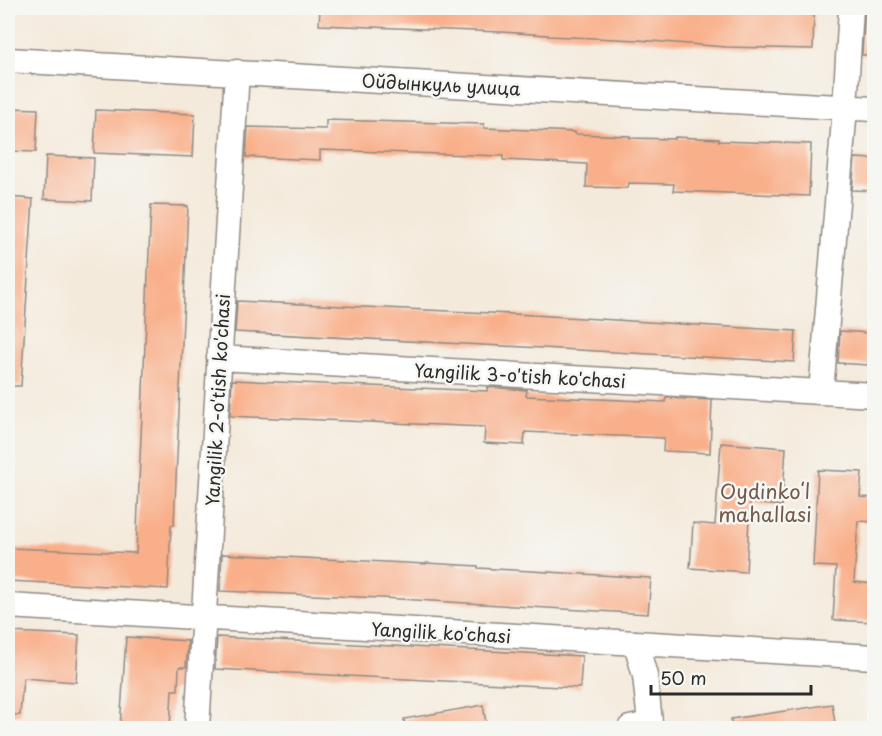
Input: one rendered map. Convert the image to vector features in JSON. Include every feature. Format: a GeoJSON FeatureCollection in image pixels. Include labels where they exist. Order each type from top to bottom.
{"type":"FeatureCollection","features":[{"type":"Feature","properties":{"kind":"street"},"geometry":{"type":"LineString","coordinates":[[821,392],[845,108],[851,8]]}},
{"type":"Feature","properties":{"kind":"street","name":"Ойдынкуль улица"},"geometry":{"type":"LineString","coordinates":[[8,60],[874,109]]}},
{"type":"Feature","properties":{"kind":"street","name":"Yangilik 2-o'tish ko'chasi"},"geometry":{"type":"LineString","coordinates":[[197,729],[237,72]]}},
{"type":"Feature","properties":{"kind":"street","name":"Yangilik 3-o'tish ko'chasi"},"geometry":{"type":"LineString","coordinates":[[219,358],[874,394]]}},
{"type":"Feature","properties":{"kind":"street","name":"Yangilik ko'chasi"},"geometry":{"type":"LineString","coordinates":[[8,606],[874,657]]}},
{"type":"Feature","properties":{"kind":"street"},"geometry":{"type":"LineString","coordinates":[[630,729],[650,722],[645,676],[636,643]]}},
{"type":"Feature","properties":{"kind":"building"},"geometry":{"type":"Polygon","coordinates":[[[320,8],[654,8],[683,10],[683,8],[708,8],[814,12],[813,49],[726,47],[501,32],[319,25],[320,8]]]}},
{"type":"Feature","properties":{"kind":"building"},"geometry":{"type":"Polygon","coordinates":[[[865,8],[874,8],[874,55],[862,55],[865,8]]]}},
{"type":"Feature","properties":{"kind":"building"},"geometry":{"type":"Polygon","coordinates":[[[8,108],[38,109],[36,152],[8,151],[8,108]]]}},
{"type":"Feature","properties":{"kind":"building"},"geometry":{"type":"Polygon","coordinates":[[[96,110],[195,114],[193,157],[94,153],[96,110]]]}},
{"type":"Feature","properties":{"kind":"building"},"geometry":{"type":"Polygon","coordinates":[[[326,120],[484,124],[484,128],[575,132],[575,134],[630,136],[630,138],[675,139],[675,137],[811,144],[809,196],[673,191],[674,184],[629,183],[628,188],[586,187],[587,164],[503,160],[503,156],[320,150],[320,160],[246,157],[248,127],[326,129],[326,120]]]}},
{"type":"Feature","properties":{"kind":"building"},"geometry":{"type":"Polygon","coordinates":[[[46,156],[94,158],[92,201],[44,199],[46,156]]]}},
{"type":"Feature","properties":{"kind":"building"},"geometry":{"type":"Polygon","coordinates":[[[855,158],[874,159],[874,191],[852,190],[855,158]]]}},
{"type":"Feature","properties":{"kind":"building"},"geometry":{"type":"Polygon","coordinates":[[[8,197],[33,199],[21,386],[8,386],[8,197]]]}},
{"type":"Feature","properties":{"kind":"building"},"geometry":{"type":"Polygon","coordinates":[[[151,205],[188,206],[174,525],[171,525],[168,589],[8,581],[8,548],[136,553],[151,205]]]}},
{"type":"Feature","properties":{"kind":"building"},"geometry":{"type":"Polygon","coordinates":[[[237,301],[533,315],[796,331],[794,362],[235,332],[237,301]]]}},
{"type":"Feature","properties":{"kind":"building"},"geometry":{"type":"Polygon","coordinates":[[[840,331],[870,333],[868,365],[838,363],[840,331]]]}},
{"type":"Feature","properties":{"kind":"building"},"geometry":{"type":"Polygon","coordinates":[[[232,380],[487,391],[487,387],[527,390],[526,396],[665,402],[666,398],[712,400],[710,453],[663,451],[664,438],[525,432],[524,445],[484,443],[485,427],[230,416],[232,380]]]}},
{"type":"Feature","properties":{"kind":"building"},"geometry":{"type":"Polygon","coordinates":[[[721,443],[786,448],[782,506],[750,503],[746,572],[690,568],[693,523],[715,525],[721,443]]]}},
{"type":"Feature","properties":{"kind":"building"},"geometry":{"type":"Polygon","coordinates":[[[818,470],[862,472],[860,497],[874,498],[874,522],[858,521],[854,582],[874,584],[874,622],[833,620],[836,567],[813,566],[818,470]]]}},
{"type":"Feature","properties":{"kind":"building"},"geometry":{"type":"Polygon","coordinates":[[[222,554],[426,563],[651,578],[648,614],[220,591],[222,554]]]}},
{"type":"Feature","properties":{"kind":"building"},"geometry":{"type":"Polygon","coordinates":[[[8,632],[79,635],[76,682],[23,678],[20,715],[8,715],[8,632]]]}},
{"type":"Feature","properties":{"kind":"building"},"geometry":{"type":"Polygon","coordinates":[[[126,637],[188,641],[186,667],[179,667],[178,690],[172,690],[170,729],[120,728],[126,637]]]}},
{"type":"Feature","properties":{"kind":"building"},"geometry":{"type":"Polygon","coordinates":[[[217,637],[582,656],[580,688],[215,669],[217,637]]]}},
{"type":"Feature","properties":{"kind":"building"},"geometry":{"type":"Polygon","coordinates":[[[832,704],[836,729],[732,729],[731,719],[832,704]]]}},
{"type":"Feature","properties":{"kind":"building"},"geometry":{"type":"Polygon","coordinates":[[[483,705],[487,729],[405,729],[404,719],[483,705]]]}},
{"type":"Feature","properties":{"kind":"district","name":"Oydinkoʻl mahallasi"},"geometry":{"type":"Point","coordinates":[765,502]}}]}
